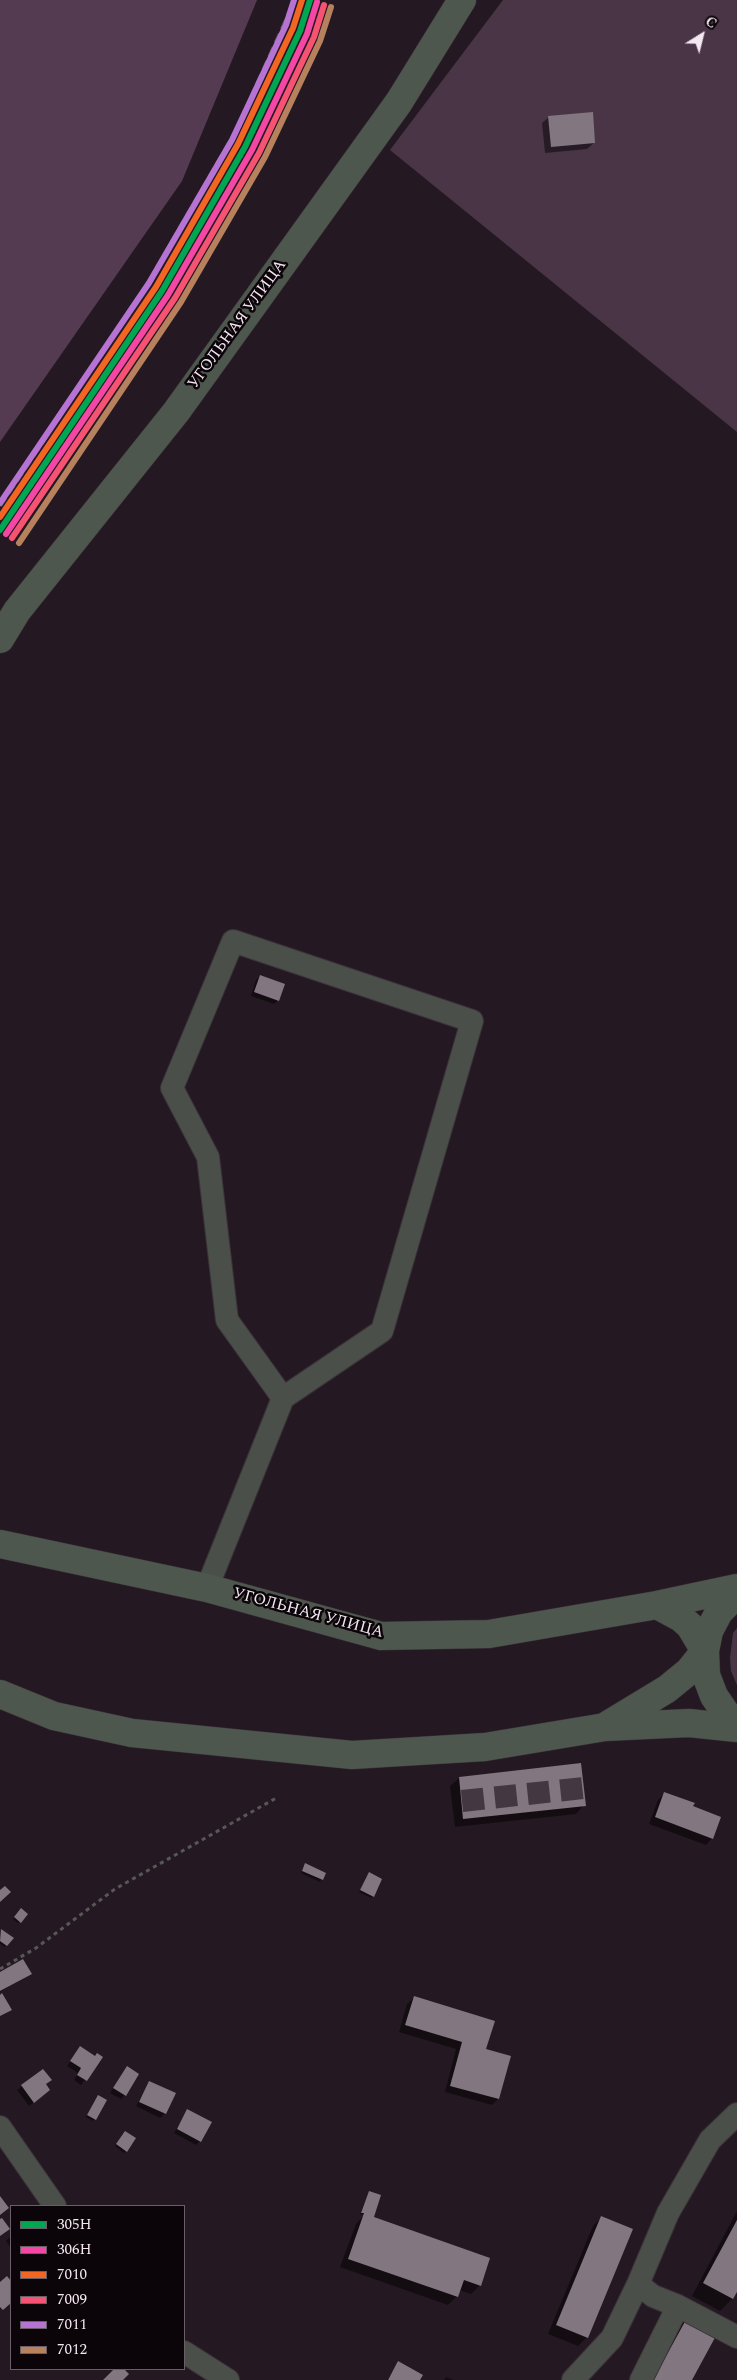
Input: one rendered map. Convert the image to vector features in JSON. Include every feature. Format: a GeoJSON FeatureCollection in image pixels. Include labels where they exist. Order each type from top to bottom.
{"type":"FeatureCollection","features":[{"type":"Feature","properties":{"kind":"main road","name":"УГОЛЬНАЯ УЛИЦА"},"geometry":{"type":"LineString","coordinates":[[0,639],[18,611],[182,404],[399,102],[462,0]]}},
{"type":"Feature","properties":{"kind":"main road","name":"УГОЛЬНАЯ УЛИЦА"},"geometry":{"type":"LineString","coordinates":[[0,1544],[207,1588],[381,1636],[489,1634],[657,1605],[737,1588]]}},
{"type":"Feature","properties":{"kind":"main road"},"geometry":{"type":"LineString","coordinates":[[737,1594],[719,1612],[709,1631],[705,1652],[706,1674],[714,1696],[727,1715],[737,1723]]}},
{"type":"Feature","properties":{"kind":"main road"},"geometry":{"type":"LineString","coordinates":[[657,1605],[681,1618],[690,1626],[705,1652]]}},
{"type":"Feature","properties":{"kind":"main road"},"geometry":{"type":"LineString","coordinates":[[605,1727],[667,1689],[689,1671],[705,1652]]}},
{"type":"Feature","properties":{"kind":"main road"},"geometry":{"type":"LineString","coordinates":[[0,1694],[54,1716],[132,1733],[352,1755],[485,1747],[605,1727],[689,1723],[737,1728]]}},
{"type":"Feature","properties":{"kind":"street"},"geometry":{"type":"LineString","coordinates":[[207,1588],[283,1398],[382,1331],[472,1022],[233,941],[172,1088],[208,1158],[227,1320],[283,1398]]}},
{"type":"Feature","properties":{"kind":"street"},"geometry":{"type":"LineString","coordinates":[[573,2380],[606,2346],[638,2284],[664,2221],[710,2140],[737,2114]]}},
{"type":"Feature","properties":{"kind":"street"},"geometry":{"type":"LineString","coordinates":[[0,2127],[54,2205]]}},
{"type":"Feature","properties":{"kind":"street"},"geometry":{"type":"LineString","coordinates":[[638,2284],[653,2296],[678,2306],[737,2337]]}},
{"type":"Feature","properties":{"kind":"street"},"geometry":{"type":"LineString","coordinates":[[641,2380],[678,2306]]}},
{"type":"Feature","properties":{"kind":"street"},"geometry":{"type":"LineString","coordinates":[[185,2353],[228,2380]]}},
{"type":"Feature","properties":{"kind":"path"},"geometry":{"type":"LineString","coordinates":[[0,1968],[36,1948],[115,1889],[278,1797]]}},
{"type":"Feature","properties":{"kind":"shaded area"},"geometry":{"type":"Polygon","coordinates":[[[0,0],[257,0],[182,181],[0,442],[0,0]]]}},
{"type":"Feature","properties":{"kind":"shaded area"},"geometry":{"type":"Polygon","coordinates":[[[503,0],[737,0],[737,432],[390,150],[503,0]]]}},
{"type":"Feature","properties":{"kind":"shaded area"},"geometry":{"type":"Polygon","coordinates":[[[737,1628],[737,1685],[731,1671],[730,1658],[733,1633],[737,1628]]]}},
{"type":"Feature","properties":{"kind":"building"},"geometry":{"type":"Polygon","coordinates":[[[593,112],[595,143],[551,147],[548,116],[593,112]]]}},
{"type":"Feature","properties":{"kind":"building"},"geometry":{"type":"Polygon","coordinates":[[[260,975],[285,984],[279,1001],[254,992],[260,975]]]}},
{"type":"Feature","properties":{"kind":"building"},"geometry":{"type":"Polygon","coordinates":[[[581,1763],[586,1806],[463,1819],[459,1777],[581,1763]]]}},
{"type":"Feature","properties":{"kind":"building"},"geometry":{"type":"Polygon","coordinates":[[[664,1792],[695,1803],[693,1806],[721,1817],[713,1839],[655,1817],[664,1792]]]}},
{"type":"Feature","properties":{"kind":"building"},"geometry":{"type":"Polygon","coordinates":[[[305,1863],[326,1873],[323,1880],[302,1871],[305,1863]]]}},
{"type":"Feature","properties":{"kind":"building"},"geometry":{"type":"Polygon","coordinates":[[[369,1872],[382,1879],[374,1897],[360,1890],[369,1872]]]}},
{"type":"Feature","properties":{"kind":"building"},"geometry":{"type":"Polygon","coordinates":[[[5,1886],[11,1892],[0,1902],[0,1890],[5,1886]]]}},
{"type":"Feature","properties":{"kind":"building"},"geometry":{"type":"Polygon","coordinates":[[[21,1908],[28,1914],[21,1923],[14,1917],[21,1908]]]}},
{"type":"Feature","properties":{"kind":"building"},"geometry":{"type":"Polygon","coordinates":[[[1,1929],[14,1938],[7,1946],[0,1941],[1,1929]]]}},
{"type":"Feature","properties":{"kind":"building"},"geometry":{"type":"Polygon","coordinates":[[[23,1959],[32,1974],[0,1991],[0,1972],[23,1959]]]}},
{"type":"Feature","properties":{"kind":"building"},"geometry":{"type":"Polygon","coordinates":[[[2,1993],[12,2010],[0,2016],[0,1995],[2,1993]]]}},
{"type":"Feature","properties":{"kind":"building"},"geometry":{"type":"Polygon","coordinates":[[[414,1996],[495,2021],[486,2049],[511,2056],[499,2099],[450,2086],[462,2042],[405,2025],[414,1996]]]}},
{"type":"Feature","properties":{"kind":"building"},"geometry":{"type":"Polygon","coordinates":[[[80,2046],[95,2056],[97,2053],[103,2057],[87,2081],[77,2075],[81,2068],[70,2061],[80,2046]]]}},
{"type":"Feature","properties":{"kind":"building"},"geometry":{"type":"Polygon","coordinates":[[[127,2066],[139,2074],[126,2096],[113,2088],[127,2066]]]}},
{"type":"Feature","properties":{"kind":"building"},"geometry":{"type":"Polygon","coordinates":[[[43,2069],[52,2080],[46,2084],[50,2090],[34,2103],[21,2085],[43,2069]]]}},
{"type":"Feature","properties":{"kind":"building"},"geometry":{"type":"Polygon","coordinates":[[[149,2081],[176,2093],[166,2114],[139,2102],[149,2081]]]}},
{"type":"Feature","properties":{"kind":"building"},"geometry":{"type":"Polygon","coordinates":[[[98,2095],[107,2100],[96,2120],[87,2115],[98,2095]]]}},
{"type":"Feature","properties":{"kind":"building"},"geometry":{"type":"Polygon","coordinates":[[[187,2109],[212,2122],[201,2142],[177,2129],[187,2109]]]}},
{"type":"Feature","properties":{"kind":"building"},"geometry":{"type":"Polygon","coordinates":[[[125,2131],[136,2138],[127,2152],[116,2144],[125,2131]]]}},
{"type":"Feature","properties":{"kind":"building"},"geometry":{"type":"Polygon","coordinates":[[[369,2191],[381,2195],[374,2217],[490,2258],[481,2286],[464,2280],[458,2297],[348,2259],[364,2213],[361,2213],[369,2191]]]}},
{"type":"Feature","properties":{"kind":"building"},"geometry":{"type":"Polygon","coordinates":[[[0,2196],[9,2208],[0,2215],[0,2196]]]}},
{"type":"Feature","properties":{"kind":"building"},"geometry":{"type":"Polygon","coordinates":[[[601,2216],[633,2229],[588,2338],[556,2325],[601,2216]]]}},
{"type":"Feature","properties":{"kind":"building"},"geometry":{"type":"Polygon","coordinates":[[[2,2218],[10,2229],[0,2236],[0,2219],[2,2218]]]}},
{"type":"Feature","properties":{"kind":"building"},"geometry":{"type":"Polygon","coordinates":[[[737,2220],[737,2292],[733,2299],[703,2283],[737,2220]]]}},
{"type":"Feature","properties":{"kind":"building"},"geometry":{"type":"Polygon","coordinates":[[[7,2276],[10,2280],[10,2304],[3,2310],[0,2307],[0,2282],[7,2276]]]}},
{"type":"Feature","properties":{"kind":"building"},"geometry":{"type":"Polygon","coordinates":[[[688,2316],[718,2332],[692,2380],[653,2380],[688,2316]]]}},
{"type":"Feature","properties":{"kind":"building"},"geometry":{"type":"Polygon","coordinates":[[[398,2361],[423,2375],[420,2380],[388,2380],[398,2361]]]}},
{"type":"Feature","properties":{"kind":"building"},"geometry":{"type":"Polygon","coordinates":[[[113,2370],[125,2370],[129,2374],[123,2380],[103,2380],[113,2370]]]}},
{"type":"Feature","properties":{"kind":"tunnel"},"geometry":{"type":"LineString","coordinates":[[462,1801],[584,1788]]}},
{"type":"Feature","properties":{"kind":"railway"},"geometry":{"type":"LineString","coordinates":[[0,506],[147,285],[236,131],[295,0]]}},
{"type":"Feature","properties":{"kind":"transit line","name":"7011"},"geometry":{"type":"LineString","coordinates":[[0,503],[149,283],[232,140],[286,25],[294,0]]}},
{"type":"Feature","properties":{"kind":"transit line","name":"7010"},"geometry":{"type":"LineString","coordinates":[[0,517],[156,287],[238,144],[293,28],[302,0]]}},
{"type":"Feature","properties":{"kind":"transit line","name":"305Н"},"geometry":{"type":"LineString","coordinates":[[0,530],[162,291],[245,147],[300,31],[310,0]]}},
{"type":"Feature","properties":{"kind":"transit line","name":"306Н"},"geometry":{"type":"LineString","coordinates":[[6,534],[168,295],[252,150],[307,34],[317,2]]}},
{"type":"Feature","properties":{"kind":"transit line","name":"7009"},"geometry":{"type":"LineString","coordinates":[[12,538],[175,298],[259,153],[314,37],[324,5]]}},
{"type":"Feature","properties":{"kind":"transit line","name":"7012"},"geometry":{"type":"LineString","coordinates":[[19,543],[181,302],[265,157],[320,41],[331,7]]}}]}
